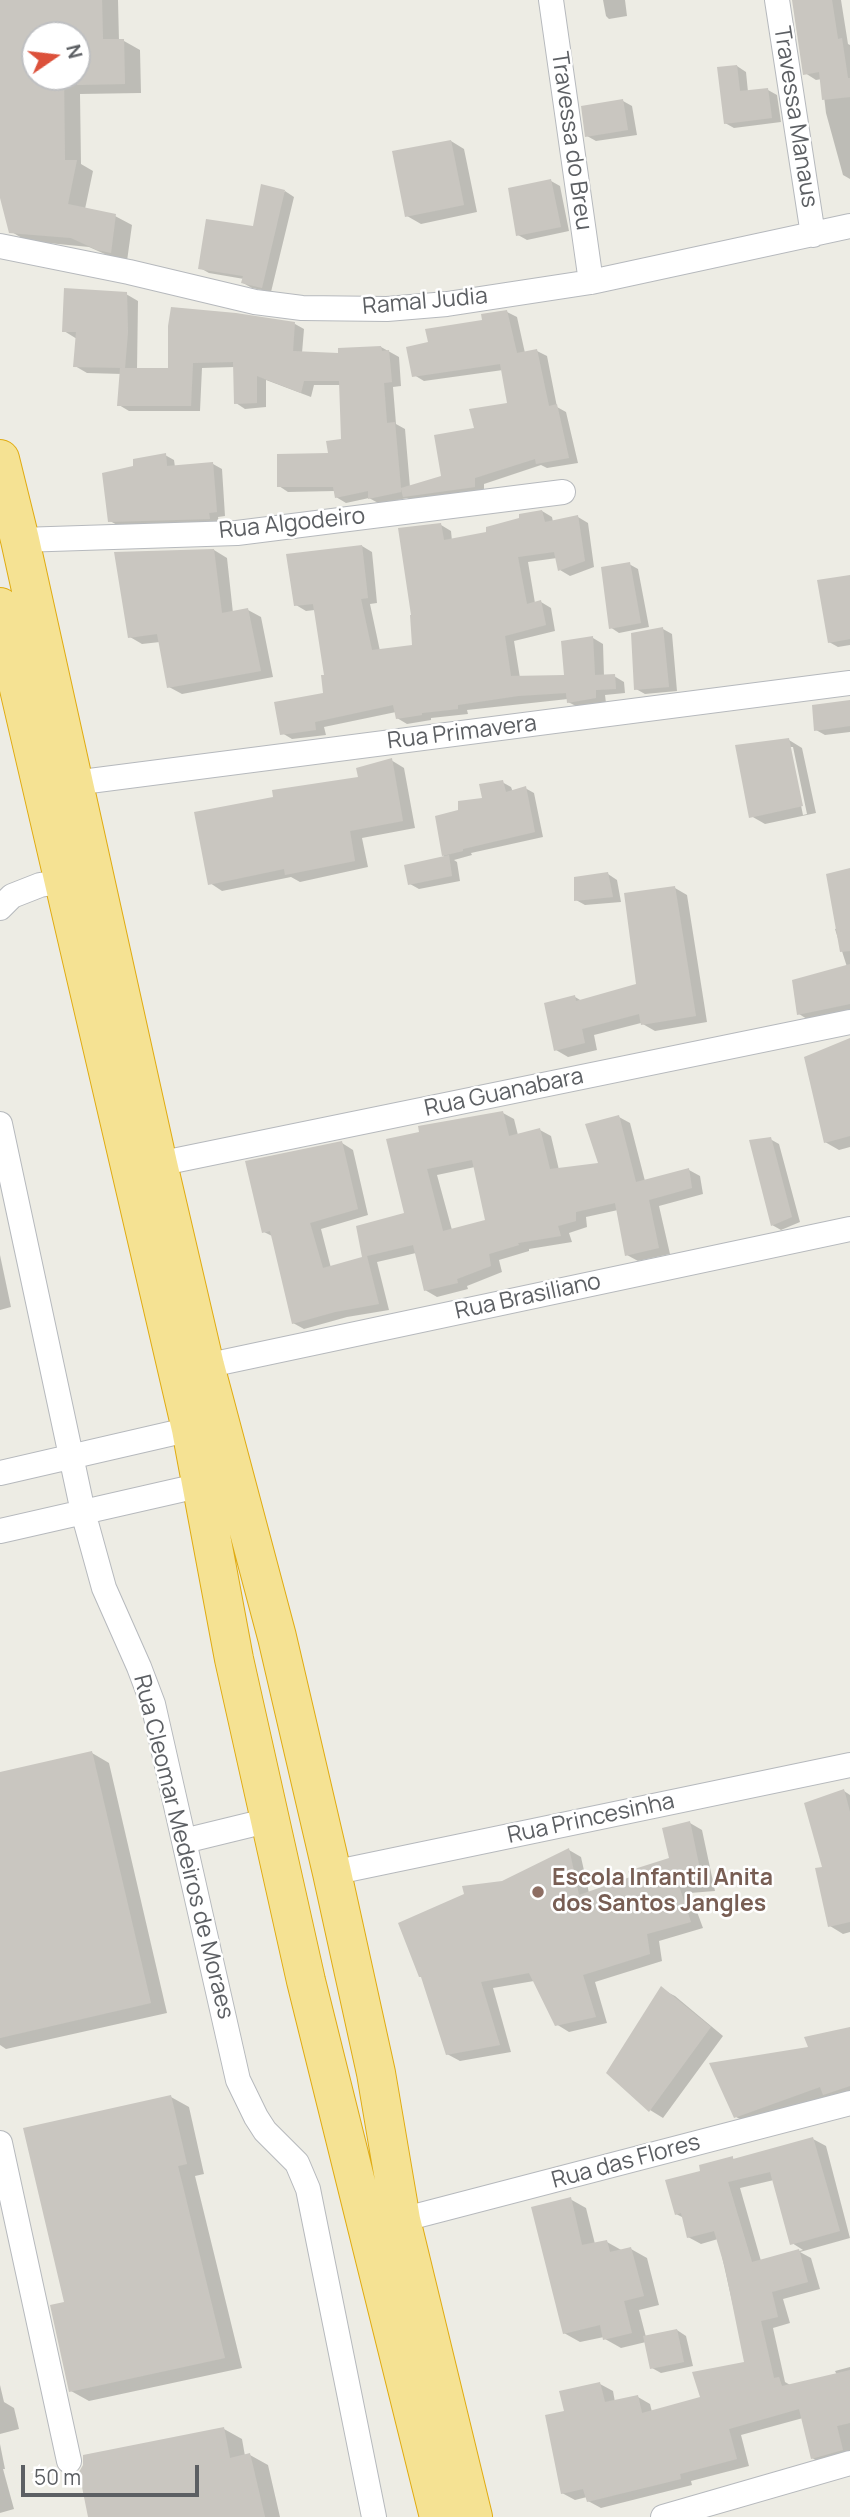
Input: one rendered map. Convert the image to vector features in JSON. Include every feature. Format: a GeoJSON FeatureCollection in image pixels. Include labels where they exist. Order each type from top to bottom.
{"type":"FeatureCollection","features":[{"type":"Feature","properties":{"kind":"highway"},"geometry":{"type":"LineString","coordinates":[[0,459],[205,1366],[281,1654],[355,1974],[376,2073],[401,2220],[442,2516]]}},
{"type":"Feature","properties":{"kind":"highway"},"geometry":{"type":"LineString","coordinates":[[0,607],[191,1429],[234,1659],[306,1981],[442,2516]]}},
{"type":"Feature","properties":{"kind":"highway"},"geometry":{"type":"LineString","coordinates":[[234,1659],[253,1646],[263,1645],[281,1654]]}},
{"type":"Feature","properties":{"kind":"highway"},"geometry":{"type":"LineString","coordinates":[[306,1981],[319,1989],[330,1991],[340,1989],[355,1974]]}},
{"type":"Feature","properties":{"kind":"street","name":"Travessa do Breu"},"geometry":{"type":"LineString","coordinates":[[551,0],[591,282]]}},
{"type":"Feature","properties":{"kind":"street","name":"Travessa Manaus"},"geometry":{"type":"LineString","coordinates":[[777,0],[813,235]]}},
{"type":"Feature","properties":{"kind":"street","name":"Ramal Judia"},"geometry":{"type":"LineString","coordinates":[[0,246],[129,272],[255,302],[302,308],[387,309],[447,304],[591,282],[850,226]]}},
{"type":"Feature","properties":{"kind":"street","name":"Rua Algodeiro"},"geometry":{"type":"LineString","coordinates":[[20,540],[237,533],[563,492]]}},
{"type":"Feature","properties":{"kind":"street","name":"Rua Primavera"},"geometry":{"type":"LineString","coordinates":[[74,783],[850,683]]}},
{"type":"Feature","properties":{"kind":"street"},"geometry":{"type":"LineString","coordinates":[[0,908],[12,895],[40,885],[64,881]]}},
{"type":"Feature","properties":{"kind":"street","name":"Rua Guanabara"},"geometry":{"type":"LineString","coordinates":[[158,1164],[850,1022]]}},
{"type":"Feature","properties":{"kind":"street","name":"Rua Cleomar Medeiros de Moraes"},"geometry":{"type":"LineString","coordinates":[[0,1124],[83,1512],[104,1588],[139,1667],[152,1704],[238,2080],[260,2124],[297,2164],[308,2189],[374,2517]]}},
{"type":"Feature","properties":{"kind":"street","name":"Rua Brasiliano"},"geometry":{"type":"LineString","coordinates":[[205,1366],[850,1229]]}},
{"type":"Feature","properties":{"kind":"street"},"geometry":{"type":"LineString","coordinates":[[0,1474],[191,1429]]}},
{"type":"Feature","properties":{"kind":"street"},"geometry":{"type":"LineString","coordinates":[[0,1531],[202,1485]]}},
{"type":"Feature","properties":{"kind":"street","name":"Rua Princesinha"},"geometry":{"type":"LineString","coordinates":[[332,1873],[850,1765]]}},
{"type":"Feature","properties":{"kind":"street"},"geometry":{"type":"LineString","coordinates":[[184,1841],[270,1820]]}},
{"type":"Feature","properties":{"kind":"street","name":"Rua das Flores"},"geometry":{"type":"LineString","coordinates":[[401,2220],[850,2103]]}},
{"type":"Feature","properties":{"kind":"street"},"geometry":{"type":"LineString","coordinates":[[0,2143],[69,2460]]}},
{"type":"Feature","properties":{"kind":"street"},"geometry":{"type":"LineString","coordinates":[[663,2517],[850,2463]]}},
{"type":"Feature","properties":{"kind":"building"},"geometry":{"type":"Polygon","coordinates":[[[0,0],[102,0],[103,39],[124,39],[125,84],[91,85],[91,21],[21,21],[21,91],[64,91],[65,160],[77,160],[68,204],[116,214],[111,253],[97,250],[71,238],[9,233],[0,198],[0,0]]]}},
{"type":"Feature","properties":{"kind":"building"},"geometry":{"type":"Polygon","coordinates":[[[792,0],[832,0],[838,39],[842,38],[850,78],[850,97],[822,100],[819,72],[803,75],[792,0]]]}},
{"type":"Feature","properties":{"kind":"building"},"geometry":{"type":"Polygon","coordinates":[[[737,65],[740,91],[768,88],[772,118],[724,124],[717,67],[737,65]]]}},
{"type":"Feature","properties":{"kind":"building"},"geometry":{"type":"Polygon","coordinates":[[[623,99],[628,130],[585,137],[581,106],[623,99]]]}},
{"type":"Feature","properties":{"kind":"building"},"geometry":{"type":"Polygon","coordinates":[[[451,140],[464,205],[405,217],[392,151],[451,140]]]}},
{"type":"Feature","properties":{"kind":"building"},"geometry":{"type":"Polygon","coordinates":[[[551,179],[561,227],[516,236],[508,188],[551,179]]]}},
{"type":"Feature","properties":{"kind":"building"},"geometry":{"type":"Polygon","coordinates":[[[261,184],[285,190],[262,288],[241,283],[243,276],[198,269],[206,219],[253,226],[261,184]]]}},
{"type":"Feature","properties":{"kind":"building"},"geometry":{"type":"Polygon","coordinates":[[[64,288],[127,292],[125,368],[73,367],[76,332],[62,332],[64,288]]]}},
{"type":"Feature","properties":{"kind":"building"},"geometry":{"type":"Polygon","coordinates":[[[171,307],[295,322],[293,351],[338,353],[338,348],[381,346],[382,351],[389,350],[392,382],[384,383],[387,423],[395,422],[401,488],[441,476],[434,435],[474,428],[469,409],[507,403],[500,364],[412,377],[406,347],[428,342],[425,329],[482,320],[481,314],[507,310],[517,353],[537,349],[549,406],[557,404],[569,458],[536,464],[535,459],[475,478],[475,487],[403,497],[401,489],[401,492],[368,499],[368,491],[335,498],[333,487],[277,487],[277,454],[328,453],[326,441],[341,439],[339,381],[304,381],[301,393],[257,376],[257,403],[234,404],[233,362],[193,363],[191,406],[117,406],[120,368],[168,368],[171,307]]]}},
{"type":"Feature","properties":{"kind":"building"},"geometry":{"type":"Polygon","coordinates":[[[166,453],[167,466],[213,462],[217,512],[209,513],[210,519],[108,522],[102,473],[133,466],[133,459],[166,453]]]}},
{"type":"Feature","properties":{"kind":"building"},"geometry":{"type":"Polygon","coordinates":[[[542,510],[545,522],[578,515],[585,561],[558,571],[554,552],[518,557],[527,604],[541,600],[546,625],[505,636],[511,676],[564,675],[561,641],[593,636],[595,675],[615,674],[616,689],[596,690],[596,698],[567,703],[566,693],[518,696],[458,705],[458,709],[396,719],[393,705],[315,722],[316,730],[280,735],[274,702],[323,693],[321,675],[324,675],[313,604],[294,606],[286,554],[362,545],[368,598],[361,599],[372,650],[412,645],[411,615],[398,528],[441,523],[444,540],[486,532],[486,527],[519,518],[519,514],[542,510]]]}},
{"type":"Feature","properties":{"kind":"building"},"geometry":{"type":"Polygon","coordinates":[[[214,549],[222,613],[248,608],[261,671],[167,688],[157,634],[128,638],[114,552],[214,549]]]}},
{"type":"Feature","properties":{"kind":"building"},"geometry":{"type":"Polygon","coordinates":[[[630,562],[641,623],[609,629],[601,567],[630,562]]]}},
{"type":"Feature","properties":{"kind":"building"},"geometry":{"type":"Polygon","coordinates":[[[850,575],[850,639],[828,643],[817,580],[850,575]]]}},
{"type":"Feature","properties":{"kind":"building"},"geometry":{"type":"Polygon","coordinates":[[[663,627],[669,687],[634,690],[631,633],[663,627]]]}},
{"type":"Feature","properties":{"kind":"building"},"geometry":{"type":"Polygon","coordinates":[[[850,700],[850,726],[814,731],[812,705],[850,700]]]}},
{"type":"Feature","properties":{"kind":"building"},"geometry":{"type":"Polygon","coordinates":[[[789,738],[803,806],[749,818],[735,745],[789,738]]]}},
{"type":"Feature","properties":{"kind":"building"},"geometry":{"type":"Polygon","coordinates":[[[392,758],[403,821],[350,831],[355,861],[285,875],[284,869],[208,885],[194,812],[273,797],[272,790],[358,777],[356,768],[392,758]]]}},
{"type":"Feature","properties":{"kind":"building"},"geometry":{"type":"Polygon","coordinates":[[[503,780],[506,792],[526,786],[535,832],[442,856],[435,816],[458,810],[458,801],[482,798],[479,784],[503,780]]]}},
{"type":"Feature","properties":{"kind":"building"},"geometry":{"type":"Polygon","coordinates":[[[449,855],[452,876],[408,885],[404,865],[449,855]]]}},
{"type":"Feature","properties":{"kind":"building"},"geometry":{"type":"Polygon","coordinates":[[[850,868],[850,951],[840,952],[826,874],[850,868]]]}},
{"type":"Feature","properties":{"kind":"building"},"geometry":{"type":"Polygon","coordinates":[[[608,872],[613,897],[574,901],[574,877],[608,872]]]}},
{"type":"Feature","properties":{"kind":"building"},"geometry":{"type":"Polygon","coordinates":[[[675,886],[696,1016],[641,1025],[639,1014],[582,1029],[585,1043],[554,1051],[544,1003],[575,995],[576,1001],[636,984],[624,893],[675,886]]]}},
{"type":"Feature","properties":{"kind":"building"},"geometry":{"type":"Polygon","coordinates":[[[850,964],[850,1004],[797,1015],[792,980],[850,964]]]}},
{"type":"Feature","properties":{"kind":"building"},"geometry":{"type":"Polygon","coordinates":[[[850,1038],[850,1136],[824,1143],[804,1057],[850,1038]]]}},
{"type":"Feature","properties":{"kind":"building"},"geometry":{"type":"Polygon","coordinates":[[[503,1111],[509,1136],[540,1128],[550,1169],[598,1163],[585,1124],[619,1115],[636,1182],[689,1168],[692,1188],[649,1200],[659,1248],[625,1256],[615,1203],[576,1212],[576,1221],[558,1226],[561,1236],[518,1243],[519,1245],[489,1254],[491,1266],[457,1279],[458,1283],[424,1291],[413,1245],[367,1256],[379,1304],[292,1324],[270,1231],[262,1233],[245,1161],[342,1141],[358,1209],[310,1223],[323,1268],[362,1257],[356,1226],[404,1213],[386,1139],[419,1132],[418,1126],[503,1111]],[[472,1160],[427,1169],[443,1231],[485,1220],[472,1160]]]}},
{"type":"Feature","properties":{"kind":"building"},"geometry":{"type":"Polygon","coordinates":[[[771,1137],[792,1217],[771,1226],[749,1140],[771,1137]]]}},
{"type":"Feature","properties":{"kind":"building"},"geometry":{"type":"Polygon","coordinates":[[[92,1751],[151,2003],[0,2038],[0,1772],[92,1751]]]}},
{"type":"Feature","properties":{"kind":"building"},"geometry":{"type":"Polygon","coordinates":[[[844,1789],[850,1812],[850,1922],[828,1927],[815,1868],[822,1867],[804,1803],[844,1789]]]}},
{"type":"Feature","properties":{"kind":"building"},"geometry":{"type":"Polygon","coordinates":[[[690,1821],[703,1884],[679,1886],[691,1922],[647,1934],[650,1954],[583,1975],[596,2017],[555,2026],[529,1973],[481,1982],[500,2045],[446,2055],[421,1977],[398,1923],[464,1894],[462,1886],[502,1881],[569,1848],[579,1895],[630,1877],[628,1871],[669,1858],[662,1828],[690,1821]]]}},
{"type":"Feature","properties":{"kind":"building"},"geometry":{"type":"Polygon","coordinates":[[[661,1986],[711,2027],[649,2112],[606,2073],[661,1986]]]}},
{"type":"Feature","properties":{"kind":"building"},"geometry":{"type":"Polygon","coordinates":[[[850,2027],[850,2086],[823,2095],[820,2087],[734,2118],[709,2063],[808,2047],[804,2037],[850,2027]]]}},
{"type":"Feature","properties":{"kind":"building"},"geometry":{"type":"Polygon","coordinates":[[[171,2095],[187,2164],[178,2166],[225,2358],[69,2392],[50,2305],[64,2302],[23,2128],[171,2095]]]}},
{"type":"Feature","properties":{"kind":"building"},"geometry":{"type":"Polygon","coordinates":[[[813,2137],[840,2231],[790,2245],[770,2172],[728,2182],[752,2262],[799,2249],[808,2282],[772,2292],[778,2317],[761,2321],[774,2378],[779,2377],[782,2386],[850,2370],[850,2423],[837,2426],[843,2450],[811,2459],[799,2409],[729,2429],[737,2459],[680,2474],[681,2479],[587,2502],[583,2489],[561,2494],[545,2415],[564,2411],[559,2391],[600,2382],[605,2402],[638,2395],[642,2413],[700,2397],[692,2372],[744,2362],[725,2268],[714,2231],[687,2238],[681,2213],[675,2215],[665,2180],[700,2171],[699,2165],[733,2156],[733,2159],[813,2137]]]}},
{"type":"Feature","properties":{"kind":"building"},"geometry":{"type":"Polygon","coordinates":[[[571,2197],[582,2245],[607,2240],[610,2252],[631,2247],[644,2296],[624,2301],[632,2333],[603,2340],[600,2325],[563,2334],[531,2207],[571,2197]]]}},
{"type":"Feature","properties":{"kind":"building"},"geometry":{"type":"Polygon","coordinates":[[[677,2329],[684,2362],[650,2369],[643,2336],[677,2329]]]}},
{"type":"Feature","properties":{"kind":"building"},"geometry":{"type":"Polygon","coordinates":[[[224,2427],[230,2458],[250,2453],[265,2517],[88,2517],[79,2472],[83,2465],[83,2455],[224,2427]]]}},
{"type":"Feature","properties":{"kind":"place","name":"Escola Infantil Anita dos Santos Jangles"},"geometry":{"type":"Point","coordinates":[538,1892]}}]}
